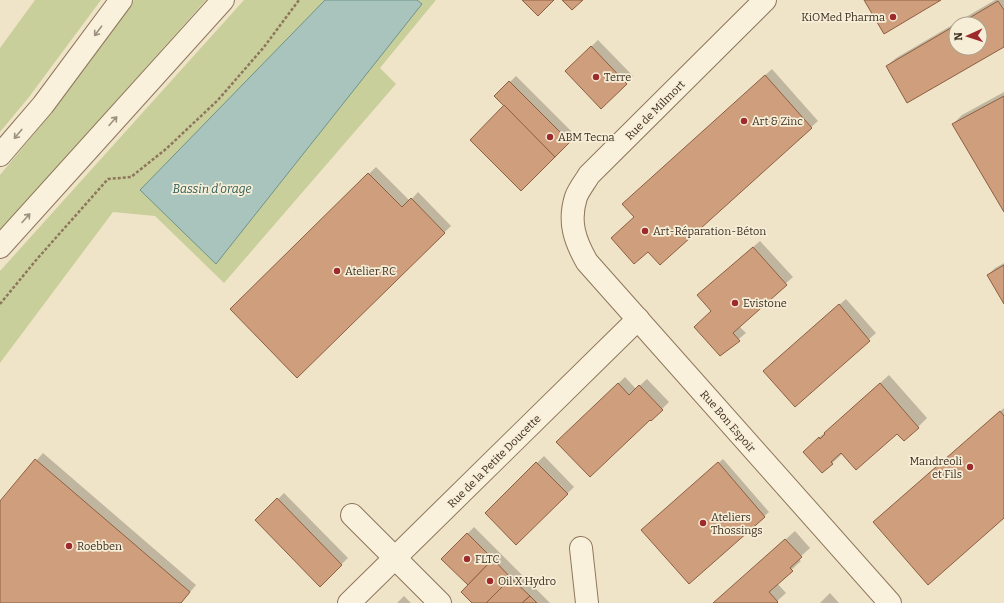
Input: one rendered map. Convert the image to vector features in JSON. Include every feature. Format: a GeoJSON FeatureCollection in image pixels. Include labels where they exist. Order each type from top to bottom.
{"type":"FeatureCollection","features":[{"type":"Feature","properties":{"kind":"street"},"geometry":{"type":"LineString","coordinates":[[0,155],[43,105],[121,0]]}},
{"type":"Feature","properties":{"kind":"street"},"geometry":{"type":"LineString","coordinates":[[0,247],[223,0]]}},
{"type":"Feature","properties":{"kind":"street","name":"Rue de Milmort"},"geometry":{"type":"LineString","coordinates":[[574,234],[573,214],[577,196],[589,175],[765,0]]}},
{"type":"Feature","properties":{"kind":"street","name":"Rue Bon Espoir"},"geometry":{"type":"LineString","coordinates":[[574,234],[579,248],[587,262],[890,603]]}},
{"type":"Feature","properties":{"kind":"street","name":"Rue de la Petite Doucette"},"geometry":{"type":"LineString","coordinates":[[349,603],[638,319]]}},
{"type":"Feature","properties":{"kind":"street"},"geometry":{"type":"LineString","coordinates":[[352,515],[440,603]]}},
{"type":"Feature","properties":{"kind":"street"},"geometry":{"type":"LineString","coordinates":[[581,548],[587,603]]}},
{"type":"Feature","properties":{"kind":"path"},"geometry":{"type":"LineString","coordinates":[[0,304],[37,259],[108,179],[132,177],[166,149],[218,100],[264,47],[298,0]]}},
{"type":"Feature","properties":{"kind":"green space"},"geometry":{"type":"Polygon","coordinates":[[[35,0],[101,0],[29,97],[0,132],[0,48],[35,0]]]}},
{"type":"Feature","properties":{"kind":"green space"},"geometry":{"type":"Polygon","coordinates":[[[134,0],[206,0],[0,231],[0,175],[53,111],[134,0]]]}},
{"type":"Feature","properties":{"kind":"green space"},"geometry":{"type":"Polygon","coordinates":[[[244,0],[436,0],[380,68],[396,84],[224,283],[155,216],[113,212],[0,363],[0,271],[244,0]]]}},
{"type":"Feature","properties":{"kind":"water","name":"Bassin d'orage"},"geometry":{"type":"Polygon","coordinates":[[[325,0],[417,0],[422,4],[216,264],[140,190],[325,0]]]}},
{"type":"Feature","properties":{"kind":"building"},"geometry":{"type":"Polygon","coordinates":[[[522,0],[554,0],[538,16],[522,0]]]}},
{"type":"Feature","properties":{"kind":"building"},"geometry":{"type":"Polygon","coordinates":[[[562,0],[583,0],[572,10],[562,0]]]}},
{"type":"Feature","properties":{"kind":"building","name":"KiOMed Pharma"},"geometry":{"type":"Polygon","coordinates":[[[864,0],[941,0],[884,34],[864,0]]]}},
{"type":"Feature","properties":{"kind":"building"},"geometry":{"type":"Polygon","coordinates":[[[998,1],[1004,10],[1004,47],[907,103],[886,66],[948,30],[948,56],[988,56],[988,16],[973,16],[998,1]]]}},
{"type":"Feature","properties":{"kind":"building","name":"Terre"},"geometry":{"type":"Polygon","coordinates":[[[591,46],[627,84],[601,109],[565,71],[591,46]]]}},
{"type":"Feature","properties":{"kind":"building"},"geometry":{"type":"Polygon","coordinates":[[[765,75],[812,128],[660,265],[648,252],[634,264],[611,238],[634,217],[622,204],[765,75]]]}},
{"type":"Feature","properties":{"kind":"building"},"geometry":{"type":"Polygon","coordinates":[[[509,81],[570,142],[555,157],[494,96],[509,81]]]}},
{"type":"Feature","properties":{"kind":"building"},"geometry":{"type":"Polygon","coordinates":[[[1004,96],[1004,212],[952,124],[1004,96]]]}},
{"type":"Feature","properties":{"kind":"building"},"geometry":{"type":"Polygon","coordinates":[[[504,105],[555,157],[521,191],[470,140],[504,105]]]}},
{"type":"Feature","properties":{"kind":"building","name":"Atelier RC"},"geometry":{"type":"Polygon","coordinates":[[[368,173],[402,207],[411,198],[445,233],[297,378],[230,309],[368,173]]]}},
{"type":"Feature","properties":{"kind":"building","name":"Evistone"},"geometry":{"type":"Polygon","coordinates":[[[753,247],[787,285],[733,333],[740,341],[720,356],[694,327],[711,311],[697,295],[753,247]]]}},
{"type":"Feature","properties":{"kind":"building"},"geometry":{"type":"Polygon","coordinates":[[[1004,265],[1004,304],[987,275],[1004,265]]]}},
{"type":"Feature","properties":{"kind":"building"},"geometry":{"type":"Polygon","coordinates":[[[839,304],[870,341],[795,407],[763,371],[839,304]]]}},
{"type":"Feature","properties":{"kind":"building"},"geometry":{"type":"Polygon","coordinates":[[[618,383],[629,395],[639,385],[663,410],[651,421],[650,420],[590,477],[556,442],[618,383]]]}},
{"type":"Feature","properties":{"kind":"building"},"geometry":{"type":"Polygon","coordinates":[[[880,383],[919,428],[904,441],[897,434],[856,470],[841,453],[831,462],[833,464],[822,473],[803,452],[819,437],[820,439],[825,434],[824,433],[880,383]]]}},
{"type":"Feature","properties":{"kind":"building","name":"Mandreoli et Fils"},"geometry":{"type":"Polygon","coordinates":[[[1000,411],[1004,416],[1004,518],[928,585],[873,522],[1000,411]]]}},
{"type":"Feature","properties":{"kind":"building","name":"Roebben"},"geometry":{"type":"Polygon","coordinates":[[[35,459],[190,592],[181,603],[0,603],[0,501],[35,459]]]}},
{"type":"Feature","properties":{"kind":"building"},"geometry":{"type":"Polygon","coordinates":[[[536,462],[568,494],[516,545],[485,513],[536,462]]]}},
{"type":"Feature","properties":{"kind":"building","name":"Ateliers Thossings"},"geometry":{"type":"Polygon","coordinates":[[[718,462],[765,517],[689,584],[641,530],[718,462]]]}},
{"type":"Feature","properties":{"kind":"building"},"geometry":{"type":"Polygon","coordinates":[[[277,498],[342,565],[320,587],[255,520],[277,498]]]}},
{"type":"Feature","properties":{"kind":"building","name":"FLTC"},"geometry":{"type":"Polygon","coordinates":[[[467,533],[493,559],[468,585],[441,559],[467,533]]]}},
{"type":"Feature","properties":{"kind":"building"},"geometry":{"type":"Polygon","coordinates":[[[785,539],[802,557],[790,568],[793,571],[769,592],[778,602],[777,603],[713,603],[785,539]]]}},
{"type":"Feature","properties":{"kind":"building","name":"Oil X Hydro"},"geometry":{"type":"Polygon","coordinates":[[[493,559],[511,578],[486,603],[472,603],[461,592],[493,559]]]}},
{"type":"Feature","properties":{"kind":"building"},"geometry":{"type":"Polygon","coordinates":[[[511,578],[530,596],[522,603],[486,603],[511,578]]]}},
{"type":"Feature","properties":{"kind":"building"},"geometry":{"type":"Polygon","coordinates":[[[530,596],[537,603],[522,603],[530,596]]]}},
{"type":"Feature","properties":{"kind":"place","name":"KiOMed Pharma"},"geometry":{"type":"Point","coordinates":[893,17]}},
{"type":"Feature","properties":{"kind":"place","name":"Terre"},"geometry":{"type":"Point","coordinates":[596,77]}},
{"type":"Feature","properties":{"kind":"place","name":"Art & Zinc"},"geometry":{"type":"Point","coordinates":[744,121]}},
{"type":"Feature","properties":{"kind":"place","name":"ABM Tecna"},"geometry":{"type":"Point","coordinates":[550,137]}},
{"type":"Feature","properties":{"kind":"place","name":"Art-Réparation-Béton"},"geometry":{"type":"Point","coordinates":[645,231]}},
{"type":"Feature","properties":{"kind":"place","name":"Atelier RC"},"geometry":{"type":"Point","coordinates":[337,271]}},
{"type":"Feature","properties":{"kind":"place","name":"Evistone"},"geometry":{"type":"Point","coordinates":[735,303]}},
{"type":"Feature","properties":{"kind":"place","name":"Mandreoli et Fils"},"geometry":{"type":"Point","coordinates":[970,467]}},
{"type":"Feature","properties":{"kind":"place","name":"Ateliers Thossings"},"geometry":{"type":"Point","coordinates":[703,523]}},
{"type":"Feature","properties":{"kind":"place","name":"Roebben"},"geometry":{"type":"Point","coordinates":[69,546]}},
{"type":"Feature","properties":{"kind":"place","name":"FLTC"},"geometry":{"type":"Point","coordinates":[467,559]}},
{"type":"Feature","properties":{"kind":"place","name":"Oil X Hydro"},"geometry":{"type":"Point","coordinates":[490,581]}}]}
